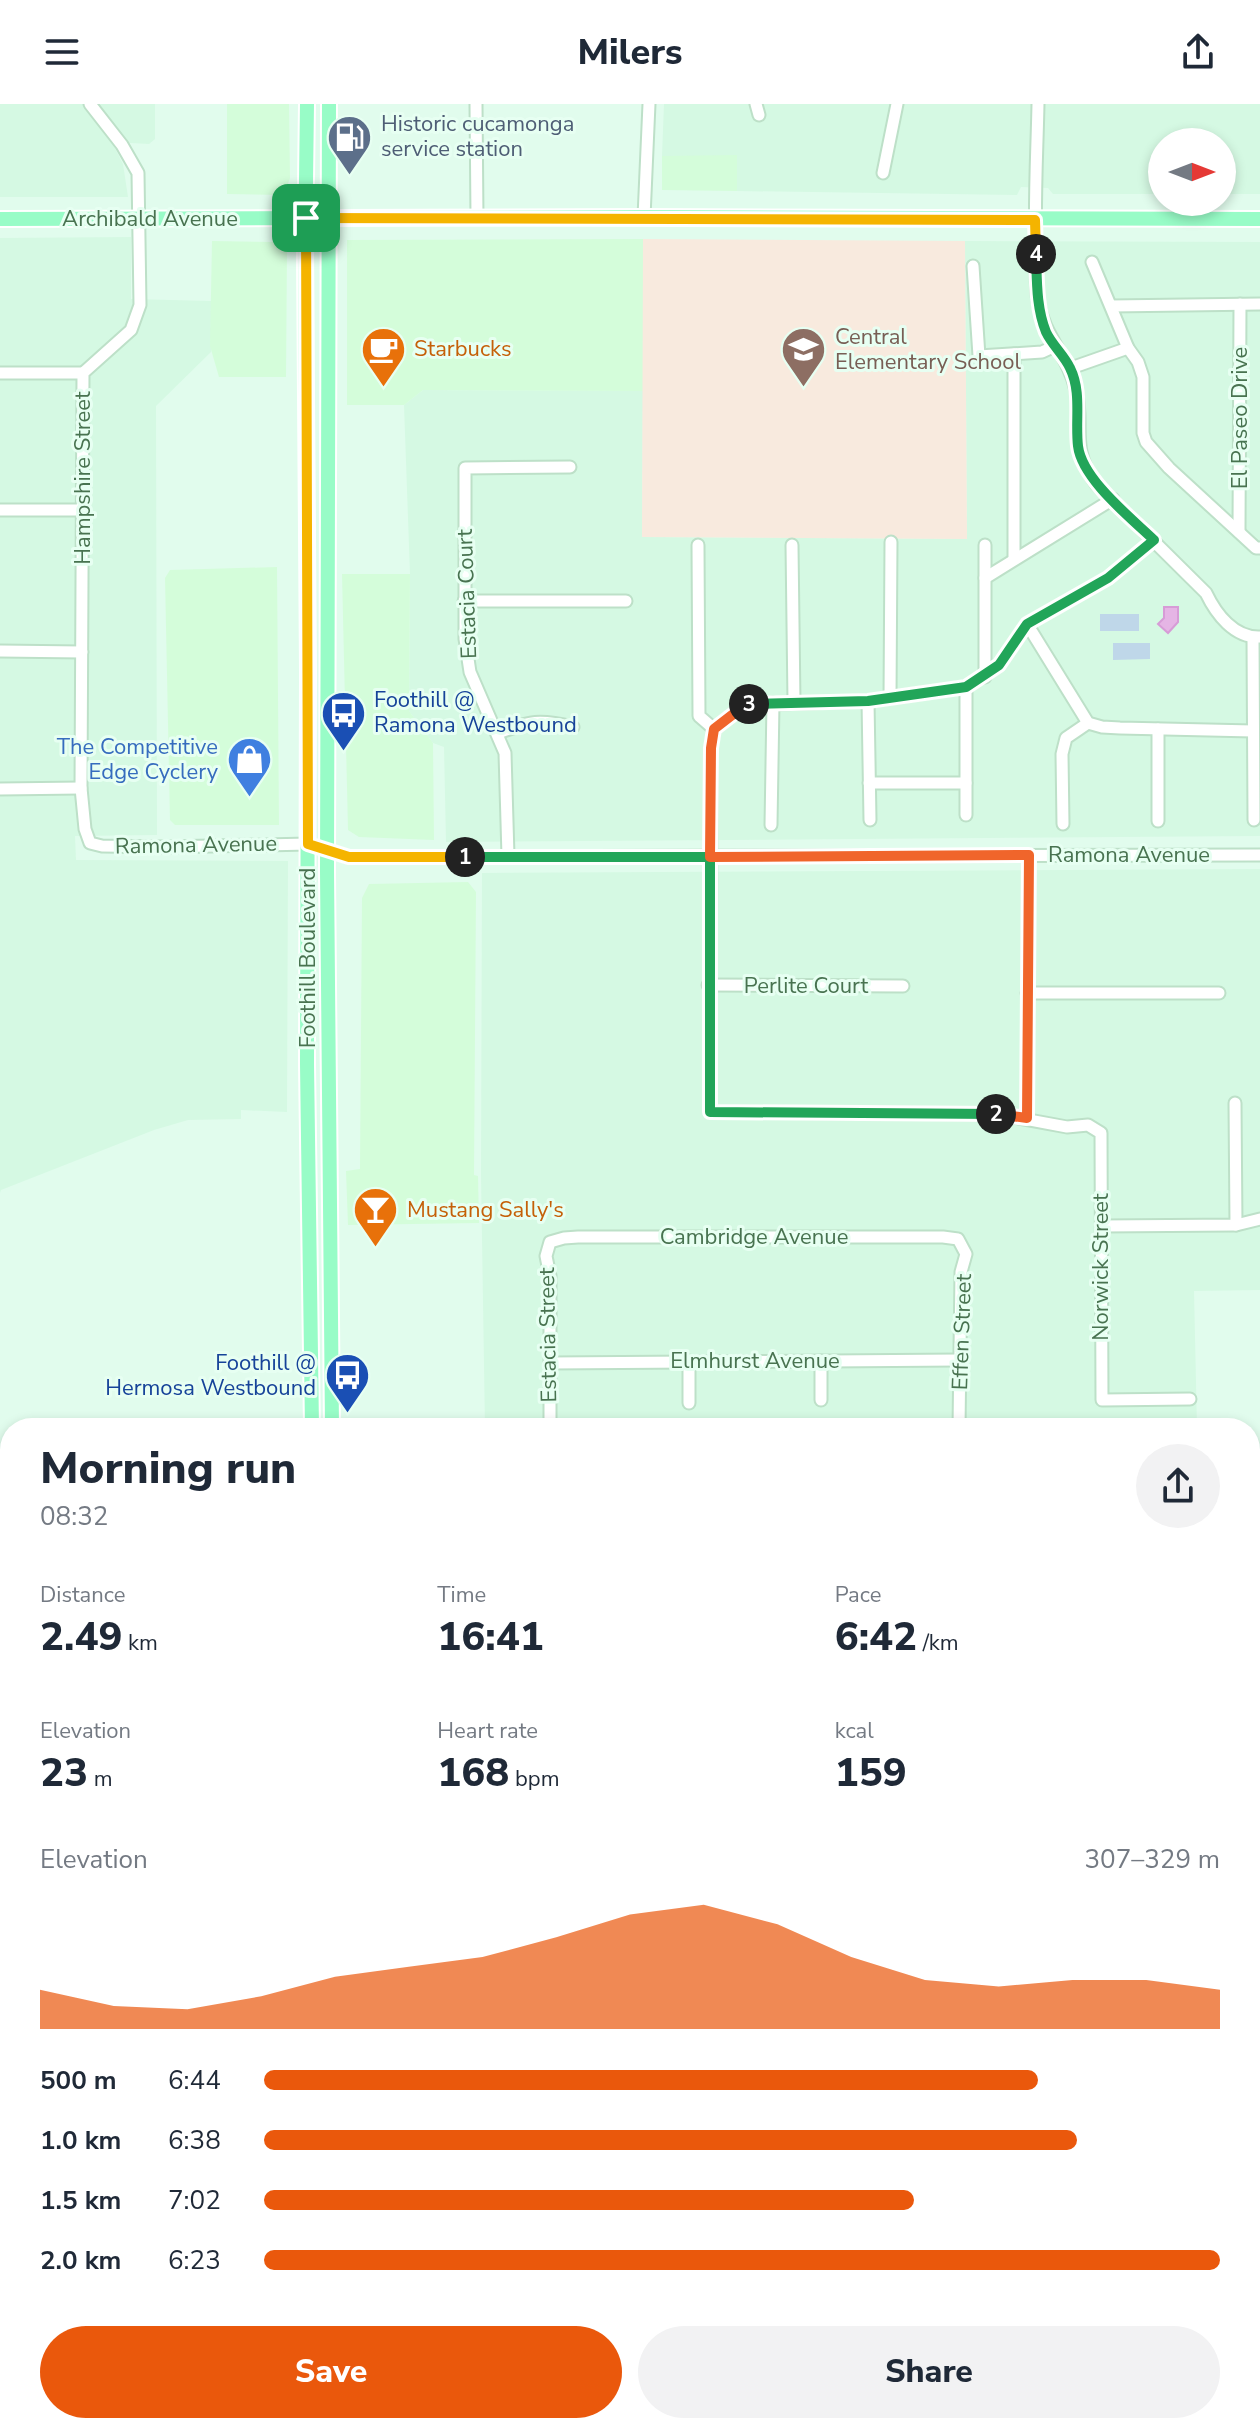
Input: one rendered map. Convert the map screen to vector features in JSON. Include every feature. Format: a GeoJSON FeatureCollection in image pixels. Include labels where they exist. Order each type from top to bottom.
{"type":"FeatureCollection","features":[{"type":"Feature","properties":{"kind":"main road","name":"Foothill Boulevard"},"geometry":{"type":"LineString","coordinates":[[307,104],[307,1064],[312,1418]]}},
{"type":"Feature","properties":{"kind":"main road","name":"Foothill Boulevard"},"geometry":{"type":"LineString","coordinates":[[329,104],[327,849],[332,1418]]}},
{"type":"Feature","properties":{"kind":"main road","name":"Archibald Avenue"},"geometry":{"type":"LineString","coordinates":[[0,219],[1260,219]]}},
{"type":"Feature","properties":{"kind":"street","name":"Hampshire Street"},"geometry":{"type":"LineString","coordinates":[[90,104],[122,145],[138,173],[140,305],[131,330],[83,373],[81,788],[85,829],[90,843]]}},
{"type":"Feature","properties":{"kind":"street"},"geometry":{"type":"LineString","coordinates":[[476,104],[477,217]]}},
{"type":"Feature","properties":{"kind":"street"},"geometry":{"type":"LineString","coordinates":[[644,217],[649,104]]}},
{"type":"Feature","properties":{"kind":"street"},"geometry":{"type":"LineString","coordinates":[[883,173],[897,104]]}},
{"type":"Feature","properties":{"kind":"street"},"geometry":{"type":"LineString","coordinates":[[1038,104],[1035,220],[1038,299],[1046,333],[1071,368],[1077,396],[1078,448],[1085,468],[1096,484],[1206,593],[1217,616],[1256,638],[1254,820]]}},
{"type":"Feature","properties":{"kind":"street"},"geometry":{"type":"LineString","coordinates":[[1092,262],[1143,377],[1143,433],[1146,442],[1169,468],[1256,548],[1260,548]]}},
{"type":"Feature","properties":{"kind":"street"},"geometry":{"type":"LineString","coordinates":[[973,266],[979,356],[1042,352],[1055,346]]}},
{"type":"Feature","properties":{"kind":"street","name":"El Paseo Drive"},"geometry":{"type":"LineString","coordinates":[[1239,532],[1240,304]]}},
{"type":"Feature","properties":{"kind":"street"},"geometry":{"type":"LineString","coordinates":[[1111,306],[1260,304]]}},
{"type":"Feature","properties":{"kind":"street"},"geometry":{"type":"LineString","coordinates":[[1071,368],[1128,348]]}},
{"type":"Feature","properties":{"kind":"street"},"geometry":{"type":"LineString","coordinates":[[1014,354],[1014,559]]}},
{"type":"Feature","properties":{"kind":"street"},"geometry":{"type":"LineString","coordinates":[[0,373],[83,373]]}},
{"type":"Feature","properties":{"kind":"street","name":"Estacia Court"},"geometry":{"type":"LineString","coordinates":[[508,856],[505,753],[470,672],[465,639],[465,468],[570,467]]}},
{"type":"Feature","properties":{"kind":"street"},"geometry":{"type":"LineString","coordinates":[[985,578],[1113,499]]}},
{"type":"Feature","properties":{"kind":"street"},"geometry":{"type":"LineString","coordinates":[[0,510],[83,510]]}},
{"type":"Feature","properties":{"kind":"street"},"geometry":{"type":"LineString","coordinates":[[1029,855],[1027,1118],[997,1114],[710,1112],[708,985],[711,748],[714,729],[745,705],[868,701],[966,687],[999,665],[1027,624],[1108,578],[1154,540]]}},
{"type":"Feature","properties":{"kind":"street"},"geometry":{"type":"LineString","coordinates":[[890,698],[891,542]]}},
{"type":"Feature","properties":{"kind":"street"},"geometry":{"type":"LineString","coordinates":[[698,545],[699,716],[714,729]]}},
{"type":"Feature","properties":{"kind":"street"},"geometry":{"type":"LineString","coordinates":[[792,545],[794,703]]}},
{"type":"Feature","properties":{"kind":"street"},"geometry":{"type":"LineString","coordinates":[[985,545],[985,677]]}},
{"type":"Feature","properties":{"kind":"street"},"geometry":{"type":"LineString","coordinates":[[464,601],[626,601]]}},
{"type":"Feature","properties":{"kind":"street"},"geometry":{"type":"LineString","coordinates":[[1027,624],[1088,723],[1102,727],[1253,731]]}},
{"type":"Feature","properties":{"kind":"street"},"geometry":{"type":"LineString","coordinates":[[0,651],[82,652]]}},
{"type":"Feature","properties":{"kind":"street"},"geometry":{"type":"LineString","coordinates":[[966,687],[966,815]]}},
{"type":"Feature","properties":{"kind":"street"},"geometry":{"type":"LineString","coordinates":[[868,701],[870,820]]}},
{"type":"Feature","properties":{"kind":"street"},"geometry":{"type":"LineString","coordinates":[[771,825],[773,703]]}},
{"type":"Feature","properties":{"kind":"street"},"geometry":{"type":"LineString","coordinates":[[498,733],[528,722],[546,721],[573,727]]}},
{"type":"Feature","properties":{"kind":"street"},"geometry":{"type":"LineString","coordinates":[[1063,824],[1062,754],[1066,738],[1088,723]]}},
{"type":"Feature","properties":{"kind":"street"},"geometry":{"type":"LineString","coordinates":[[1158,729],[1158,821]]}},
{"type":"Feature","properties":{"kind":"street"},"geometry":{"type":"LineString","coordinates":[[869,783],[966,783]]}},
{"type":"Feature","properties":{"kind":"street"},"geometry":{"type":"LineString","coordinates":[[0,789],[81,788]]}},
{"type":"Feature","properties":{"kind":"street","name":"Ramona Avenue"},"geometry":{"type":"LineString","coordinates":[[90,843],[165,847],[308,844],[349,857],[1260,855]]}},
{"type":"Feature","properties":{"kind":"street","name":"Perlite Court"},"geometry":{"type":"LineString","coordinates":[[708,985],[903,986]]}},
{"type":"Feature","properties":{"kind":"street"},"geometry":{"type":"LineString","coordinates":[[1027,993],[1219,993]]}},
{"type":"Feature","properties":{"kind":"street"},"geometry":{"type":"LineString","coordinates":[[1235,1103],[1236,1225]]}},
{"type":"Feature","properties":{"kind":"street","name":"Norwick Street"},"geometry":{"type":"LineString","coordinates":[[1027,1118],[1067,1127],[1088,1125],[1101,1133],[1102,1400],[1190,1399]]}},
{"type":"Feature","properties":{"kind":"street"},"geometry":{"type":"LineString","coordinates":[[1102,1226],[1236,1225],[1260,1219]]}},
{"type":"Feature","properties":{"kind":"street","name":"Cambridge Avenue"},"geometry":{"type":"LineString","coordinates":[[550,1242],[594,1237],[958,1239]]}},
{"type":"Feature","properties":{"kind":"street","name":"Effen Street"},"geometry":{"type":"LineString","coordinates":[[958,1239],[966,1254],[961,1272],[959,1418]]}},
{"type":"Feature","properties":{"kind":"street","name":"Estacia Street"},"geometry":{"type":"LineString","coordinates":[[550,1242],[546,1256],[550,1276],[550,1418]]}},
{"type":"Feature","properties":{"kind":"street","name":"Elmhurst Avenue"},"geometry":{"type":"LineString","coordinates":[[550,1363],[959,1360]]}},
{"type":"Feature","properties":{"kind":"street"},"geometry":{"type":"LineString","coordinates":[[689,1361],[689,1403]]}},
{"type":"Feature","properties":{"kind":"street"},"geometry":{"type":"LineString","coordinates":[[821,1361],[821,1400]]}},
{"type":"Feature","properties":{"kind":"shaded area"},"geometry":{"type":"Polygon","coordinates":[[[0,104],[155,104],[155,139],[149,144],[112,142],[123,164],[128,197],[0,197],[0,104]]]}},
{"type":"Feature","properties":{"kind":"shaded area"},"geometry":{"type":"Polygon","coordinates":[[[227,104],[289,104],[290,178],[284,195],[227,194],[227,104]]]}},
{"type":"Feature","properties":{"kind":"shaded area"},"geometry":{"type":"Polygon","coordinates":[[[664,104],[1260,104],[1260,194],[1236,194],[1236,128],[1148,128],[1148,194],[1053,194],[1048,188],[1021,187],[1017,195],[737,191],[737,156],[662,156],[664,104]]]}},
{"type":"Feature","properties":{"kind":"shaded area"},"geometry":{"type":"Polygon","coordinates":[[[737,155],[737,191],[662,190],[662,156],[737,155]]]}},
{"type":"Feature","properties":{"kind":"shaded area"},"geometry":{"type":"Polygon","coordinates":[[[131,237],[131,299],[211,301],[211,352],[156,406],[157,835],[75,836],[76,860],[288,861],[287,1112],[241,1110],[241,1119],[188,1120],[154,1130],[0,1193],[0,238],[131,237]]]}},
{"type":"Feature","properties":{"kind":"shaded area"},"geometry":{"type":"Polygon","coordinates":[[[643,239],[643,391],[423,390],[404,405],[347,405],[347,240],[643,239]]]}},
{"type":"Feature","properties":{"kind":"shaded area","name":"Central Elementary School"},"geometry":{"type":"Polygon","coordinates":[[[643,239],[965,241],[967,539],[642,537],[643,239]]]}},
{"type":"Feature","properties":{"kind":"shaded area"},"geometry":{"type":"Polygon","coordinates":[[[212,241],[276,242],[287,252],[286,377],[219,377],[210,346],[212,241]]]}},
{"type":"Feature","properties":{"kind":"shaded area"},"geometry":{"type":"Polygon","coordinates":[[[965,241],[1260,242],[1260,836],[446,842],[444,747],[433,743],[409,711],[410,574],[404,405],[423,390],[643,391],[642,537],[967,539],[965,241]]]}},
{"type":"Feature","properties":{"kind":"shaded area"},"geometry":{"type":"Polygon","coordinates":[[[277,567],[279,825],[175,825],[170,820],[165,578],[170,570],[277,567]]]}},
{"type":"Feature","properties":{"kind":"shaded area"},"geometry":{"type":"Polygon","coordinates":[[[342,574],[410,574],[409,711],[433,743],[434,840],[359,837],[348,830],[342,574]]]}},
{"type":"Feature","properties":{"kind":"shaded area"},"geometry":{"type":"Polygon","coordinates":[[[1164,607],[1178,607],[1178,622],[1168,633],[1158,624],[1164,618],[1164,607]]]}},
{"type":"Feature","properties":{"kind":"shaded area"},"geometry":{"type":"Polygon","coordinates":[[[1100,614],[1139,614],[1139,631],[1100,631],[1100,614]]]}},
{"type":"Feature","properties":{"kind":"shaded area"},"geometry":{"type":"Polygon","coordinates":[[[1113,643],[1150,643],[1150,659],[1113,660],[1113,643]]]}},
{"type":"Feature","properties":{"kind":"shaded area"},"geometry":{"type":"Polygon","coordinates":[[[1260,869],[1260,1290],[1194,1291],[1197,1418],[485,1418],[481,1175],[482,873],[1260,869]]]}},
{"type":"Feature","properties":{"kind":"shaded area"},"geometry":{"type":"Polygon","coordinates":[[[468,882],[476,892],[474,1175],[478,1176],[479,1223],[348,1225],[346,1171],[360,1169],[362,898],[369,884],[468,882]]]}},
{"type":"Feature","properties":{"kind":"place","name":"Historic cucamonga service station"},"geometry":{"type":"Point","coordinates":[350,176]}},
{"type":"Feature","properties":{"kind":"place","name":"Starbucks"},"geometry":{"type":"Point","coordinates":[383,388]}},
{"type":"Feature","properties":{"kind":"place","name":"Central Elementary School"},"geometry":{"type":"Point","coordinates":[804,389]}},
{"type":"Feature","properties":{"kind":"place","name":"Foothill @ Ramona Westbound"},"geometry":{"type":"Point","coordinates":[343,752]}},
{"type":"Feature","properties":{"kind":"place","name":"The Competitive Edge Cyclery"},"geometry":{"type":"Point","coordinates":[249,799]}},
{"type":"Feature","properties":{"kind":"place","name":"Mustang Sally's"},"geometry":{"type":"Point","coordinates":[376,1249]}},
{"type":"Feature","properties":{"kind":"place","name":"Foothill @ Hermosa Westbound"},"geometry":{"type":"Point","coordinates":[347,1415]}},
{"type":"Feature","properties":{"kind":"route"},"geometry":{"type":"LineString","coordinates":[[306,218],[308,844],[349,857],[710,857],[710,1112],[997,1114],[1027,1118],[1029,855],[710,857],[711,748],[714,729],[745,705],[868,701],[966,687],[999,665],[1027,624],[1108,578],[1154,540],[1096,484],[1085,468],[1078,448],[1077,396],[1071,368],[1046,333],[1038,299],[1035,220],[306,218]]}}]}
